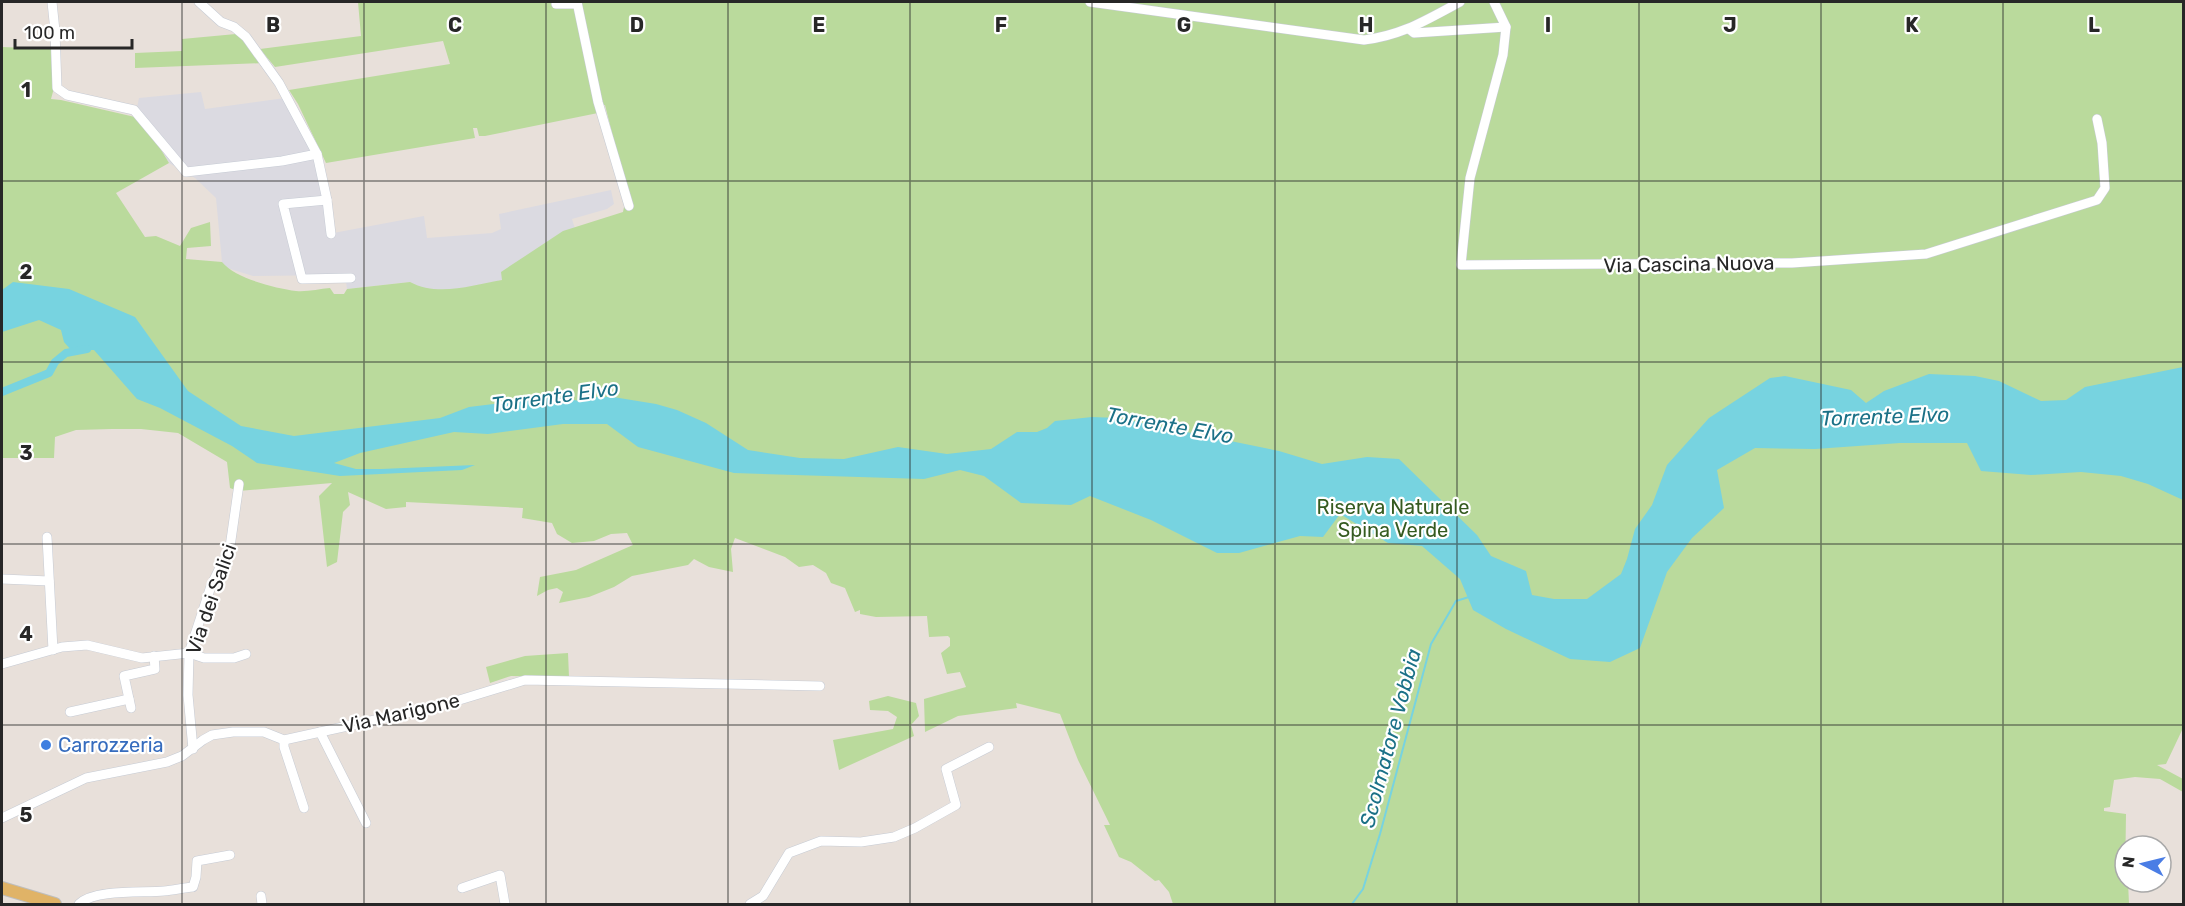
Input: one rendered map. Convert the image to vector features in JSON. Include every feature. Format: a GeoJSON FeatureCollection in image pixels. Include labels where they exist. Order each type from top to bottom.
{"type":"FeatureCollection","features":[{"type":"Feature","properties":{"kind":"main road"},"geometry":{"type":"LineString","coordinates":[[2,888],[56,904]]}},
{"type":"Feature","properties":{"kind":"street"},"geometry":{"type":"LineString","coordinates":[[51,2],[55,31],[57,88],[67,96],[134,110],[186,172],[282,161],[317,154]]}},
{"type":"Feature","properties":{"kind":"street"},"geometry":{"type":"LineString","coordinates":[[198,2],[222,21],[234,27],[255,48],[279,83],[317,154],[327,200],[331,234]]}},
{"type":"Feature","properties":{"kind":"street"},"geometry":{"type":"LineString","coordinates":[[1090,2],[1364,40],[1408,30],[1460,2]]}},
{"type":"Feature","properties":{"kind":"street"},"geometry":{"type":"LineString","coordinates":[[1408,30],[1414,33],[1506,27],[1494,2]]}},
{"type":"Feature","properties":{"kind":"street"},"geometry":{"type":"LineString","coordinates":[[556,4],[577,3],[598,102],[629,206]]}},
{"type":"Feature","properties":{"kind":"street","name":"Via Cascina Nuova"},"geometry":{"type":"LineString","coordinates":[[1506,27],[1503,55],[1470,178],[1461,265],[1792,262],[1926,254],[2097,200],[2105,188],[2102,143],[2097,119]]}},
{"type":"Feature","properties":{"kind":"street"},"geometry":{"type":"LineString","coordinates":[[327,200],[283,204],[302,279],[351,278]]}},
{"type":"Feature","properties":{"kind":"street","name":"Via dei Salici"},"geometry":{"type":"LineString","coordinates":[[193,749],[188,694],[189,653],[211,586],[230,547],[239,484]]}},
{"type":"Feature","properties":{"kind":"street"},"geometry":{"type":"LineString","coordinates":[[47,537],[53,650]]}},
{"type":"Feature","properties":{"kind":"street"},"geometry":{"type":"LineString","coordinates":[[2,579],[49,581]]}},
{"type":"Feature","properties":{"kind":"street"},"geometry":{"type":"LineString","coordinates":[[2,664],[53,650],[87,645],[142,658],[189,653],[204,658],[234,658],[246,654]]}},
{"type":"Feature","properties":{"kind":"street"},"geometry":{"type":"LineString","coordinates":[[70,712],[130,704],[124,676],[155,669],[154,656]]}},
{"type":"Feature","properties":{"kind":"street","name":"Via Marigone"},"geometry":{"type":"LineString","coordinates":[[2,818],[86,778],[167,762],[182,756],[212,735],[264,732],[284,740],[443,705],[525,680],[820,686]]}},
{"type":"Feature","properties":{"kind":"street"},"geometry":{"type":"LineString","coordinates":[[320,732],[366,823]]}},
{"type":"Feature","properties":{"kind":"street"},"geometry":{"type":"LineString","coordinates":[[284,740],[284,747],[304,808]]}},
{"type":"Feature","properties":{"kind":"street"},"geometry":{"type":"LineString","coordinates":[[750,904],[763,896],[789,854],[820,841],[861,842],[894,837],[956,805],[946,769],[989,747]]}},
{"type":"Feature","properties":{"kind":"street"},"geometry":{"type":"LineString","coordinates":[[79,904],[92,898],[131,891],[162,891],[193,887],[196,865],[200,859],[230,855]]}},
{"type":"Feature","properties":{"kind":"street"},"geometry":{"type":"LineString","coordinates":[[462,888],[500,875],[505,904]]}},
{"type":"Feature","properties":{"kind":"shaded area"},"geometry":{"type":"Polygon","coordinates":[[[201,92],[205,109],[285,98],[312,151],[323,197],[328,234],[424,216],[427,238],[492,233],[501,229],[499,214],[611,190],[614,204],[607,209],[572,219],[576,232],[511,278],[447,292],[426,290],[410,282],[347,289],[345,275],[253,276],[227,268],[222,262],[216,198],[195,178],[169,163],[135,117],[139,98],[201,92]]]}},
{"type":"Feature","properties":{"kind":"green space","name":"Riserva Naturale Spina Verde"},"geometry":{"type":"Polygon","coordinates":[[[358,2],[2183,2],[2184,726],[2166,764],[2157,765],[2183,779],[2183,792],[2160,779],[2135,777],[2114,780],[2110,807],[2104,808],[2104,811],[2126,814],[2126,834],[2113,834],[2113,894],[2129,894],[2129,904],[1173,904],[1169,892],[1159,880],[1155,881],[1131,862],[1119,857],[1104,825],[1110,825],[1078,760],[1060,714],[1016,703],[1017,708],[958,716],[925,732],[924,699],[966,687],[960,672],[947,674],[941,653],[950,646],[950,638],[948,636],[929,637],[927,616],[876,617],[860,614],[860,610],[855,612],[845,588],[831,583],[826,573],[813,565],[799,567],[785,557],[735,538],[731,549],[733,572],[709,567],[694,559],[688,565],[632,576],[614,587],[589,597],[559,603],[563,592],[557,588],[537,596],[540,577],[576,570],[633,545],[627,533],[611,534],[594,541],[572,543],[557,534],[552,523],[522,518],[523,508],[406,502],[406,507],[386,509],[348,492],[350,505],[343,512],[337,562],[327,567],[319,496],[332,483],[238,491],[230,488],[227,462],[178,433],[141,429],[76,430],[55,437],[54,458],[2,458],[2,47],[53,49],[54,88],[51,99],[135,117],[160,148],[169,163],[116,193],[145,237],[156,236],[180,246],[191,228],[210,222],[211,246],[187,248],[186,259],[222,262],[246,278],[267,285],[296,291],[330,288],[334,294],[344,294],[347,289],[410,282],[432,289],[468,287],[502,280],[501,272],[563,231],[623,212],[627,193],[605,105],[596,107],[598,113],[485,136],[479,136],[477,128],[473,128],[475,138],[326,163],[289,90],[450,64],[443,41],[275,67],[260,49],[361,36],[358,2]]]}},
{"type":"Feature","properties":{"kind":"green space"},"geometry":{"type":"Polygon","coordinates":[[[236,34],[264,63],[135,68],[135,53],[182,51],[182,39],[236,34]]]}},
{"type":"Feature","properties":{"kind":"green space"},"geometry":{"type":"Polygon","coordinates":[[[568,653],[569,677],[511,676],[490,683],[486,667],[525,656],[568,653]]]}},
{"type":"Feature","properties":{"kind":"green space"},"geometry":{"type":"Polygon","coordinates":[[[888,696],[916,703],[919,716],[911,725],[914,736],[839,770],[833,740],[893,729],[897,717],[888,711],[870,710],[869,701],[888,696]]]}},
{"type":"Feature","properties":{"kind":"water","name":"Torrente Elvo"},"geometry":{"type":"Polygon","coordinates":[[[13,282],[69,289],[135,317],[188,391],[241,426],[294,436],[440,418],[469,407],[533,399],[556,397],[580,401],[594,397],[613,397],[677,410],[706,423],[748,450],[800,458],[844,459],[898,447],[947,454],[991,449],[1017,432],[1037,432],[1047,428],[1055,421],[1092,417],[1118,418],[1279,451],[1322,464],[1367,457],[1399,459],[1477,535],[1491,556],[1526,571],[1532,595],[1554,599],[1587,599],[1621,574],[1635,529],[1652,505],[1667,465],[1709,418],[1770,378],[1785,376],[1851,390],[1866,403],[1884,391],[1929,374],[1975,376],[1999,381],[2041,401],[2066,400],[2085,387],[2183,367],[2183,500],[2148,484],[2121,476],[2081,472],[2031,475],[1981,471],[1967,443],[1900,443],[1815,449],[1755,448],[1717,470],[1724,508],[1692,538],[1667,572],[1640,648],[1610,662],[1570,659],[1506,629],[1473,610],[1460,579],[1422,546],[1388,543],[1340,514],[1323,537],[1300,536],[1239,553],[1217,553],[1151,520],[1090,496],[1071,505],[1021,503],[984,476],[960,470],[924,479],[734,473],[638,447],[607,424],[563,424],[488,434],[454,432],[360,453],[334,463],[356,469],[475,465],[462,470],[340,476],[257,463],[232,446],[160,408],[137,399],[94,350],[71,350],[64,342],[61,330],[39,320],[2,332],[2,290],[13,282]]]}},
{"type":"Feature","properties":{"kind":"waterway"},"geometry":{"type":"LineString","coordinates":[[2,392],[49,373],[55,362],[66,353],[87,349]]}},
{"type":"Feature","properties":{"kind":"waterway","name":"Scolmatore Vobbia"},"geometry":{"type":"LineString","coordinates":[[1352,904],[1363,889],[1380,834],[1431,644],[1456,601],[1469,597]]}},
{"type":"Feature","properties":{"kind":"place","name":"Carrozzeria"},"geometry":{"type":"Point","coordinates":[46,745]}}]}
